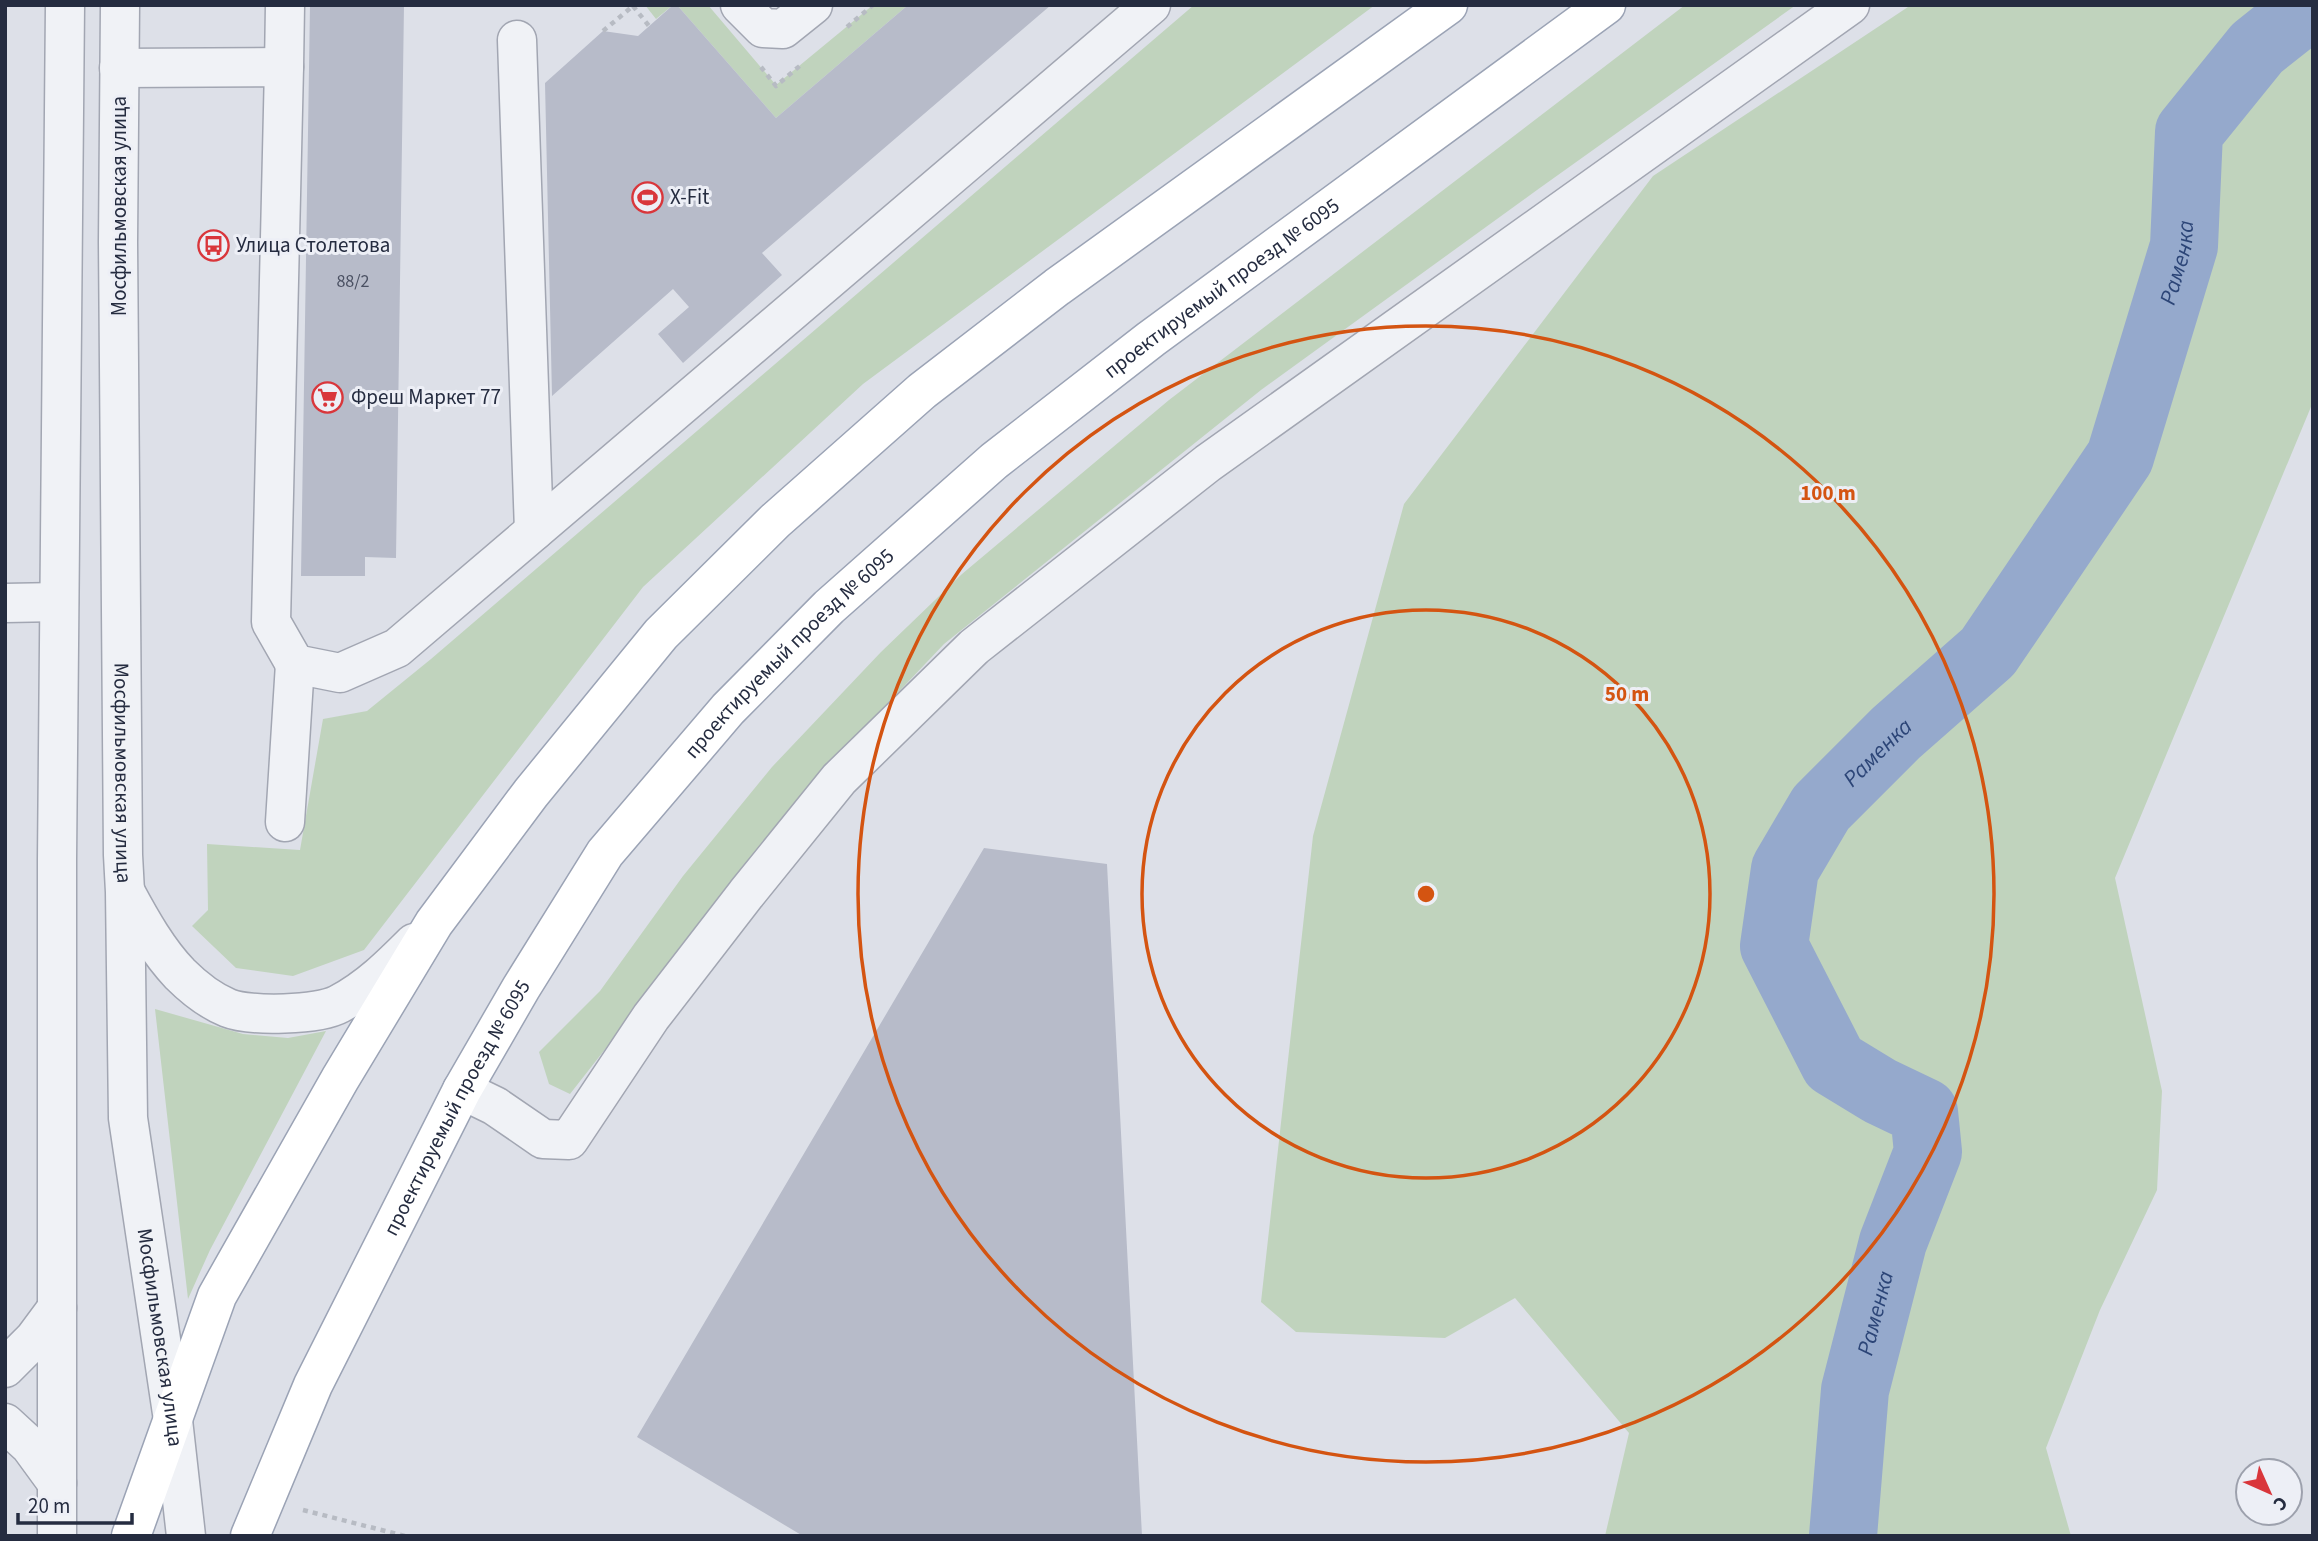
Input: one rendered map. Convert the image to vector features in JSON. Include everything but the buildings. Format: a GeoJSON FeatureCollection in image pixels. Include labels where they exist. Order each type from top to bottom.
{"type":"FeatureCollection","features":[{"type":"Feature","properties":{"kind":"main road"},"geometry":{"type":"LineString","coordinates":[[131,1536],[217,1296],[340,1079],[434,923],[531,793],[661,634],[775,521],[922,391],[1057,287],[1448,5]]}},
{"type":"Feature","properties":{"kind":"main road","name":"проектируемый проезд № 6095"},"geometry":{"type":"LineString","coordinates":[[250,1536],[313,1385],[463,1090],[521,988],[605,853],[729,709],[829,607],[994,461],[1119,363],[1606,5]]}},
{"type":"Feature","properties":{"kind":"street"},"geometry":{"type":"LineString","coordinates":[[57,1536],[59,603],[65,5]]}},
{"type":"Feature","properties":{"kind":"street","name":"Мосфильмовская улица"},"geometry":{"type":"LineString","coordinates":[[120,5],[122,855],[125,892],[128,1118],[173,1420],[186,1536]]}},
{"type":"Feature","properties":{"kind":"street"},"geometry":{"type":"LineString","coordinates":[[285,5],[271,622],[295,664],[285,822]]}},
{"type":"Feature","properties":{"kind":"street"},"geometry":{"type":"LineString","coordinates":[[740,5],[763,29],[783,29],[813,5]]}},
{"type":"Feature","properties":{"kind":"street"},"geometry":{"type":"LineString","coordinates":[[295,664],[340,673],[397,648],[1151,5]]}},
{"type":"Feature","properties":{"kind":"street"},"geometry":{"type":"LineString","coordinates":[[463,1090],[495,1106],[542,1139],[569,1140],[651,1017],[839,779],[974,647],[1208,463],[1850,5]]}},
{"type":"Feature","properties":{"kind":"street"},"geometry":{"type":"LineString","coordinates":[[517,40],[534,531]]}},
{"type":"Feature","properties":{"kind":"street"},"geometry":{"type":"LineString","coordinates":[[119,68],[284,67]]}},
{"type":"Feature","properties":{"kind":"street"},"geometry":{"type":"LineString","coordinates":[[5,603],[59,603]]}},
{"type":"Feature","properties":{"kind":"street"},"geometry":{"type":"LineString","coordinates":[[125,892],[145,928],[179,973],[202,992],[229,1009],[286,1015],[337,1005],[378,979],[434,923]]}},
{"type":"Feature","properties":{"kind":"street"},"geometry":{"type":"LineString","coordinates":[[5,1368],[34,1339],[57,1308]]}},
{"type":"Feature","properties":{"kind":"street"},"geometry":{"type":"LineString","coordinates":[[5,1423],[30,1446],[57,1483]]}},
{"type":"Feature","properties":{"kind":"path"},"geometry":{"type":"LineString","coordinates":[[603,31],[632,6],[649,26]]}},
{"type":"Feature","properties":{"kind":"path"},"geometry":{"type":"LineString","coordinates":[[292,1507],[405,1536]]}},
{"type":"Feature","properties":{"kind":"green space"},"geometry":{"type":"Polygon","coordinates":[[[645,5],[673,5],[656,19],[645,5]]]}},
{"type":"Feature","properties":{"kind":"green space"},"geometry":{"type":"Polygon","coordinates":[[[677,5],[708,5],[776,85],[873,5],[908,5],[776,118],[677,5]]]}},
{"type":"Feature","properties":{"kind":"green space"},"geometry":{"type":"Polygon","coordinates":[[[1194,5],[1375,5],[863,384],[643,587],[364,950],[293,976],[236,968],[192,926],[208,910],[207,844],[300,850],[323,719],[367,711],[431,659],[1194,5]]]}},
{"type":"Feature","properties":{"kind":"green space"},"geometry":{"type":"Polygon","coordinates":[[[1685,5],[1796,5],[1261,390],[944,644],[819,776],[570,1094],[549,1084],[539,1052],[600,991],[683,876],[772,767],[881,652],[962,574],[1169,400],[1685,5]]]}},
{"type":"Feature","properties":{"kind":"green space"},"geometry":{"type":"Polygon","coordinates":[[[1911,5],[2313,5],[2313,402],[2115,878],[2162,1091],[2157,1190],[2100,1310],[2046,1448],[2071,1536],[1605,1536],[1629,1433],[1515,1298],[1445,1338],[1296,1332],[1261,1302],[1313,836],[1404,504],[1653,176],[1911,5]]]}},
{"type":"Feature","properties":{"kind":"green space"},"geometry":{"type":"Polygon","coordinates":[[[155,1009],[243,1034],[288,1038],[326,1031],[210,1250],[188,1299],[155,1009]]]}},
{"type":"Feature","properties":{"kind":"waterway","name":"Раменка"},"geometry":{"type":"LineString","coordinates":[[1843,1536],[1855,1390],[1893,1242],[1928,1152],[1924,1112],[1880,1091],[1834,1063],[1774,946],[1785,869],[1821,808],[1896,733],[1988,652],[2120,457],[2184,246],[2189,132],[2257,48],[2311,5]]}},
{"type":"Feature","properties":{"kind":"place","name":"X-Fit"},"geometry":{"type":"Point","coordinates":[647,197]}},
{"type":"Feature","properties":{"kind":"place","name":"Улица Столетова"},"geometry":{"type":"Point","coordinates":[213,245]}},
{"type":"Feature","properties":{"kind":"place","name":"Фреш Маркет 77"},"geometry":{"type":"Point","coordinates":[328,397]}}]}
